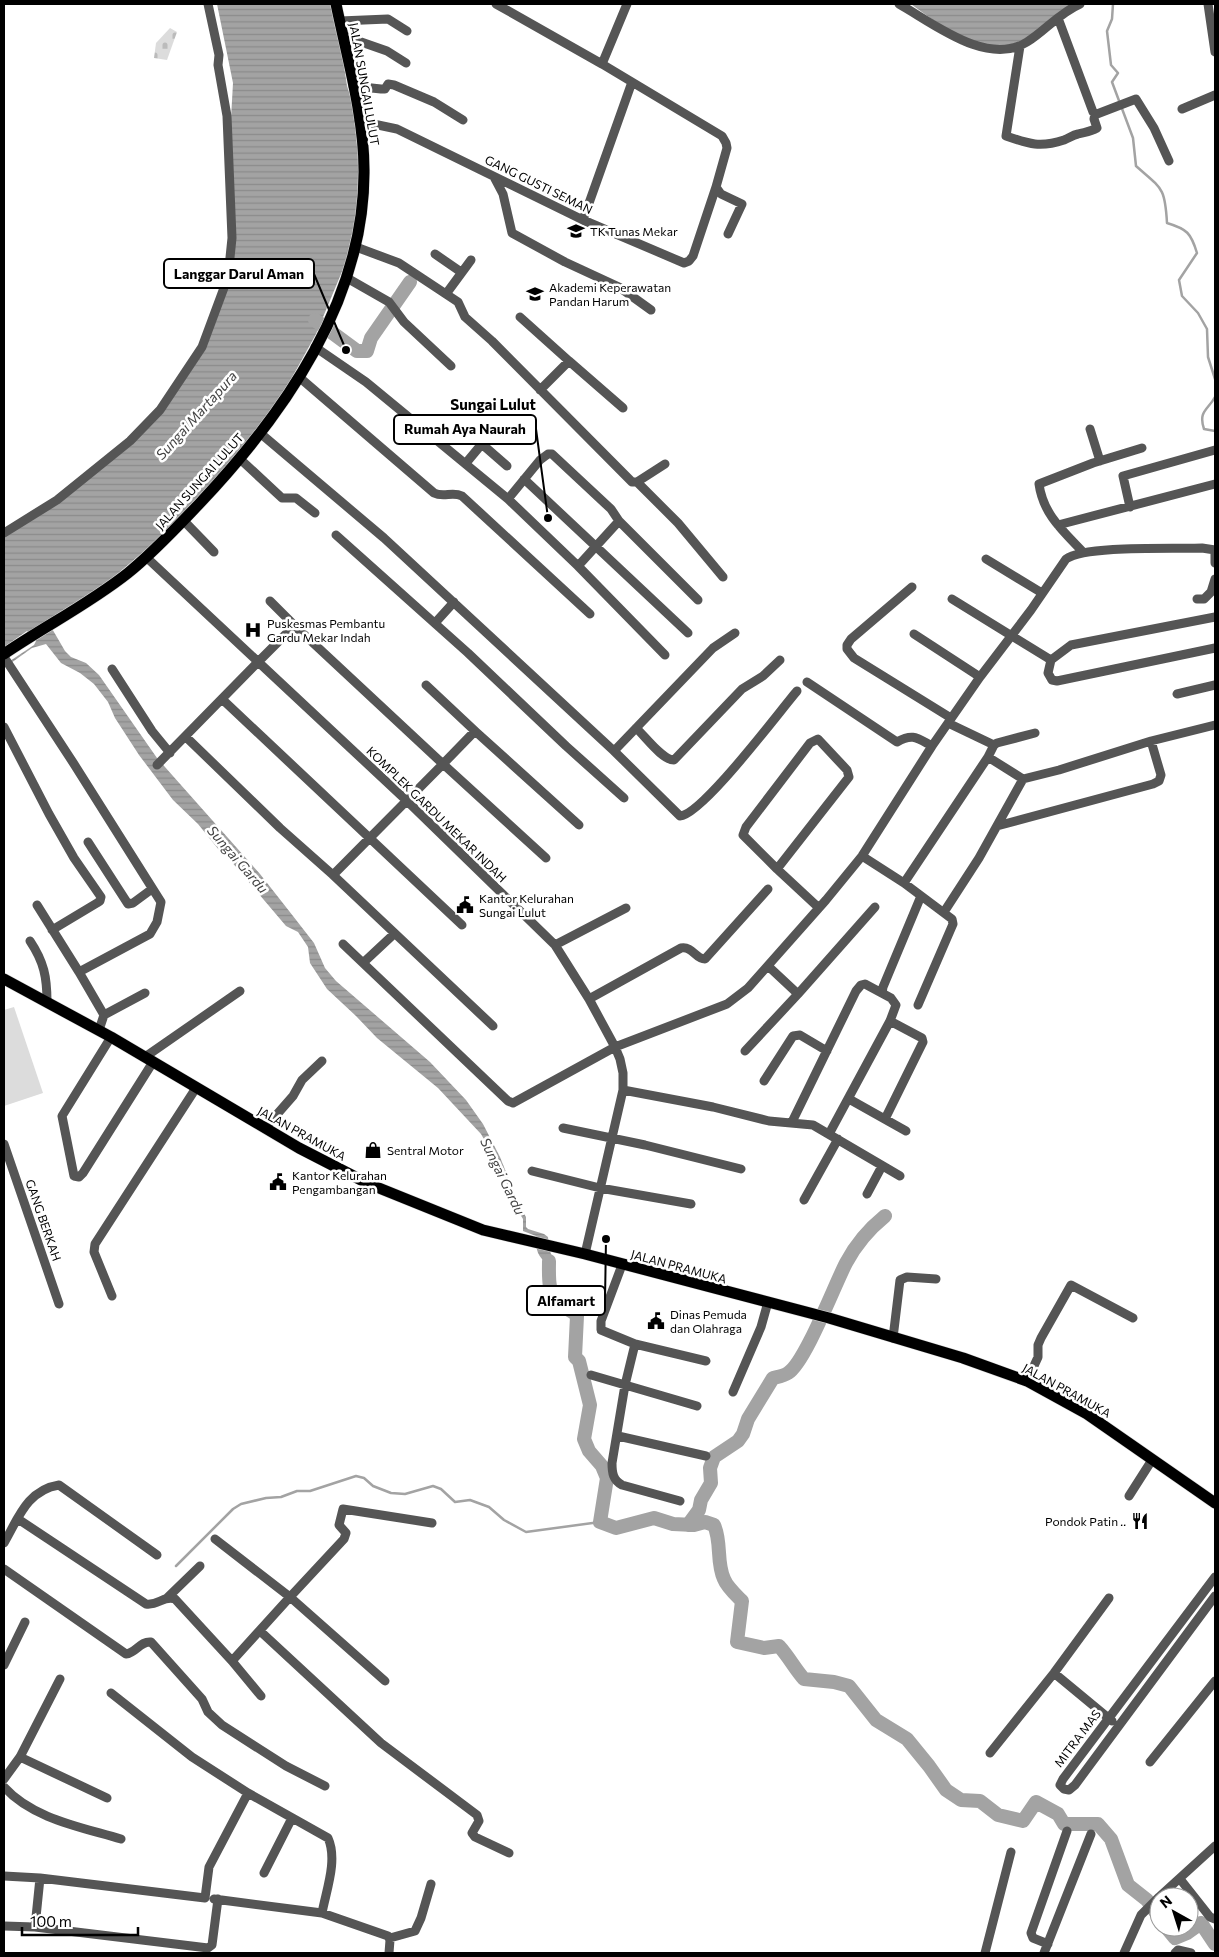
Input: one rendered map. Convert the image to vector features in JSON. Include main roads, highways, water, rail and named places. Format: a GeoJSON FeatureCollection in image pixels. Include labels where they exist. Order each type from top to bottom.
{"type":"FeatureCollection","features":[{"type":"Feature","properties":{"kind":"main road","name":"JALAN SUNGAI LULUT"},"geometry":{"type":"LineString","coordinates":[[6,659],[22,643],[113,584],[146,557],[184,521],[260,434],[299,377],[316,347],[347,278],[356,247],[364,172],[360,122],[336,4]]}},
{"type":"Feature","properties":{"kind":"main road","name":"JALAN PRAMUKA"},"geometry":{"type":"LineString","coordinates":[[4,979],[99,1030],[321,1160],[369,1184],[475,1227],[829,1318],[963,1358],[1027,1381],[1087,1414],[1215,1503]]}},
{"type":"Feature","properties":{"kind":"water","name":"Sungai Martapura"},"geometry":{"type":"Polygon","coordinates":[[[217,4],[332,4],[340,38],[347,86],[353,104],[359,164],[358,206],[346,262],[316,334],[274,410],[213,486],[170,529],[101,588],[47,620],[65,651],[71,657],[86,663],[99,675],[157,758],[260,874],[314,943],[325,968],[336,981],[430,1062],[466,1100],[483,1124],[500,1157],[520,1207],[526,1217],[526,1227],[548,1237],[553,1260],[553,1279],[544,1280],[544,1261],[538,1253],[536,1236],[523,1231],[523,1219],[515,1206],[503,1173],[481,1134],[438,1088],[377,1038],[327,989],[310,963],[308,947],[298,932],[286,926],[225,854],[219,850],[198,824],[173,800],[139,755],[115,718],[108,702],[94,684],[80,673],[61,663],[46,644],[32,648],[4,668],[4,665],[34,645],[36,641],[27,631],[4,647],[4,536],[147,426],[203,350],[228,281],[230,136],[233,83],[217,4]]]}},
{"type":"Feature","properties":{"kind":"water"},"geometry":{"type":"Polygon","coordinates":[[[911,4],[1074,4],[1029,37],[1012,44],[999,46],[972,40],[959,34],[933,20],[911,4]]]}},
{"type":"Feature","properties":{"kind":"waterway"},"geometry":{"type":"LineString","coordinates":[[1113,4],[1112,19],[1107,31],[1111,65],[1118,73],[1112,82],[1133,138],[1136,166],[1157,185],[1163,195],[1167,223],[1184,230],[1190,236],[1195,246],[1197,253],[1179,280],[1182,296],[1198,313],[1207,329],[1208,357],[1215,379]]}},
{"type":"Feature","properties":{"kind":"waterway"},"geometry":{"type":"LineString","coordinates":[[315,320],[357,351],[367,351],[371,338],[410,282]]}},
{"type":"Feature","properties":{"kind":"waterway"},"geometry":{"type":"LineString","coordinates":[[1215,397],[1202,418],[1204,429],[1215,431]]}},
{"type":"Feature","properties":{"kind":"waterway"},"geometry":{"type":"LineString","coordinates":[[688,1525],[699,1510],[701,1500],[711,1483],[710,1468],[714,1457],[738,1441],[743,1434],[748,1419],[773,1378],[786,1374],[803,1355],[854,1249],[863,1237],[885,1216]]}},
{"type":"Feature","properties":{"kind":"waterway","name":"Sungai Gardu"},"geometry":{"type":"LineString","coordinates":[[549,1261],[550,1285],[553,1296],[556,1301],[577,1316],[575,1357],[579,1361],[590,1405],[584,1439],[589,1451],[602,1466],[607,1478],[600,1522],[616,1528],[654,1518],[673,1524],[694,1525],[705,1522],[714,1525],[724,1579],[742,1601],[737,1642],[764,1648],[779,1646],[804,1679],[834,1682],[849,1686],[876,1720],[907,1739],[946,1790],[961,1800],[980,1801],[998,1815],[1023,1821],[1036,1802],[1058,1814],[1064,1824],[1098,1824],[1111,1839],[1128,1885],[1149,1903]]}},
{"type":"Feature","properties":{"kind":"waterway"},"geometry":{"type":"LineString","coordinates":[[176,1566],[233,1509],[241,1504],[266,1498],[281,1497],[297,1491],[310,1491],[356,1476],[364,1478],[373,1486],[391,1493],[405,1494],[433,1486],[441,1489],[455,1502],[470,1500],[489,1507],[504,1520],[526,1532],[600,1522]]}},
{"type":"Feature","properties":{"kind":"waterway","name":"Sungai Gardu"},"geometry":{"type":"LineString","coordinates":[[1199,1924],[1201,1923],[1215,1944]]}},
{"type":"Feature","properties":{"kind":"place","name":"TK Tunas Mekar"},"geometry":{"type":"Point","coordinates":[576,231]}},
{"type":"Feature","properties":{"kind":"place","name":"Akademi Keperawatan Pandan Harum"},"geometry":{"type":"Point","coordinates":[535,294]}},
{"type":"Feature","properties":{"kind":"place","name":"Langgar Darul Aman"},"geometry":{"type":"Point","coordinates":[346,350]}},
{"type":"Feature","properties":{"kind":"place","name":"Rumah Aya Naurah"},"geometry":{"type":"Point","coordinates":[548,518]}},
{"type":"Feature","properties":{"kind":"place","name":"Puskesmas Pembantu Gardu Mekar Indah"},"geometry":{"type":"Point","coordinates":[253,630]}},
{"type":"Feature","properties":{"kind":"place","name":"Kantor Kelurahan Sungai Lulut"},"geometry":{"type":"Point","coordinates":[465,905]}},
{"type":"Feature","properties":{"kind":"place","name":"Sentral Motor"},"geometry":{"type":"Point","coordinates":[373,1150]}},
{"type":"Feature","properties":{"kind":"place","name":"Kantor Kelurahan Pengambangan"},"geometry":{"type":"Point","coordinates":[278,1182]}},
{"type":"Feature","properties":{"kind":"place","name":"Alfamart"},"geometry":{"type":"Point","coordinates":[606,1239]}},
{"type":"Feature","properties":{"kind":"place","name":"Dinas Pemuda dan Olahraga"},"geometry":{"type":"Point","coordinates":[656,1321]}},
{"type":"Feature","properties":{"kind":"place","name":"Pondok Patin .."},"geometry":{"type":"Point","coordinates":[1140,1521]}},
{"type":"Feature","properties":{"kind":"district","name":"Sungai Lulut"},"geometry":{"type":"Point","coordinates":[493,404]}}]}
